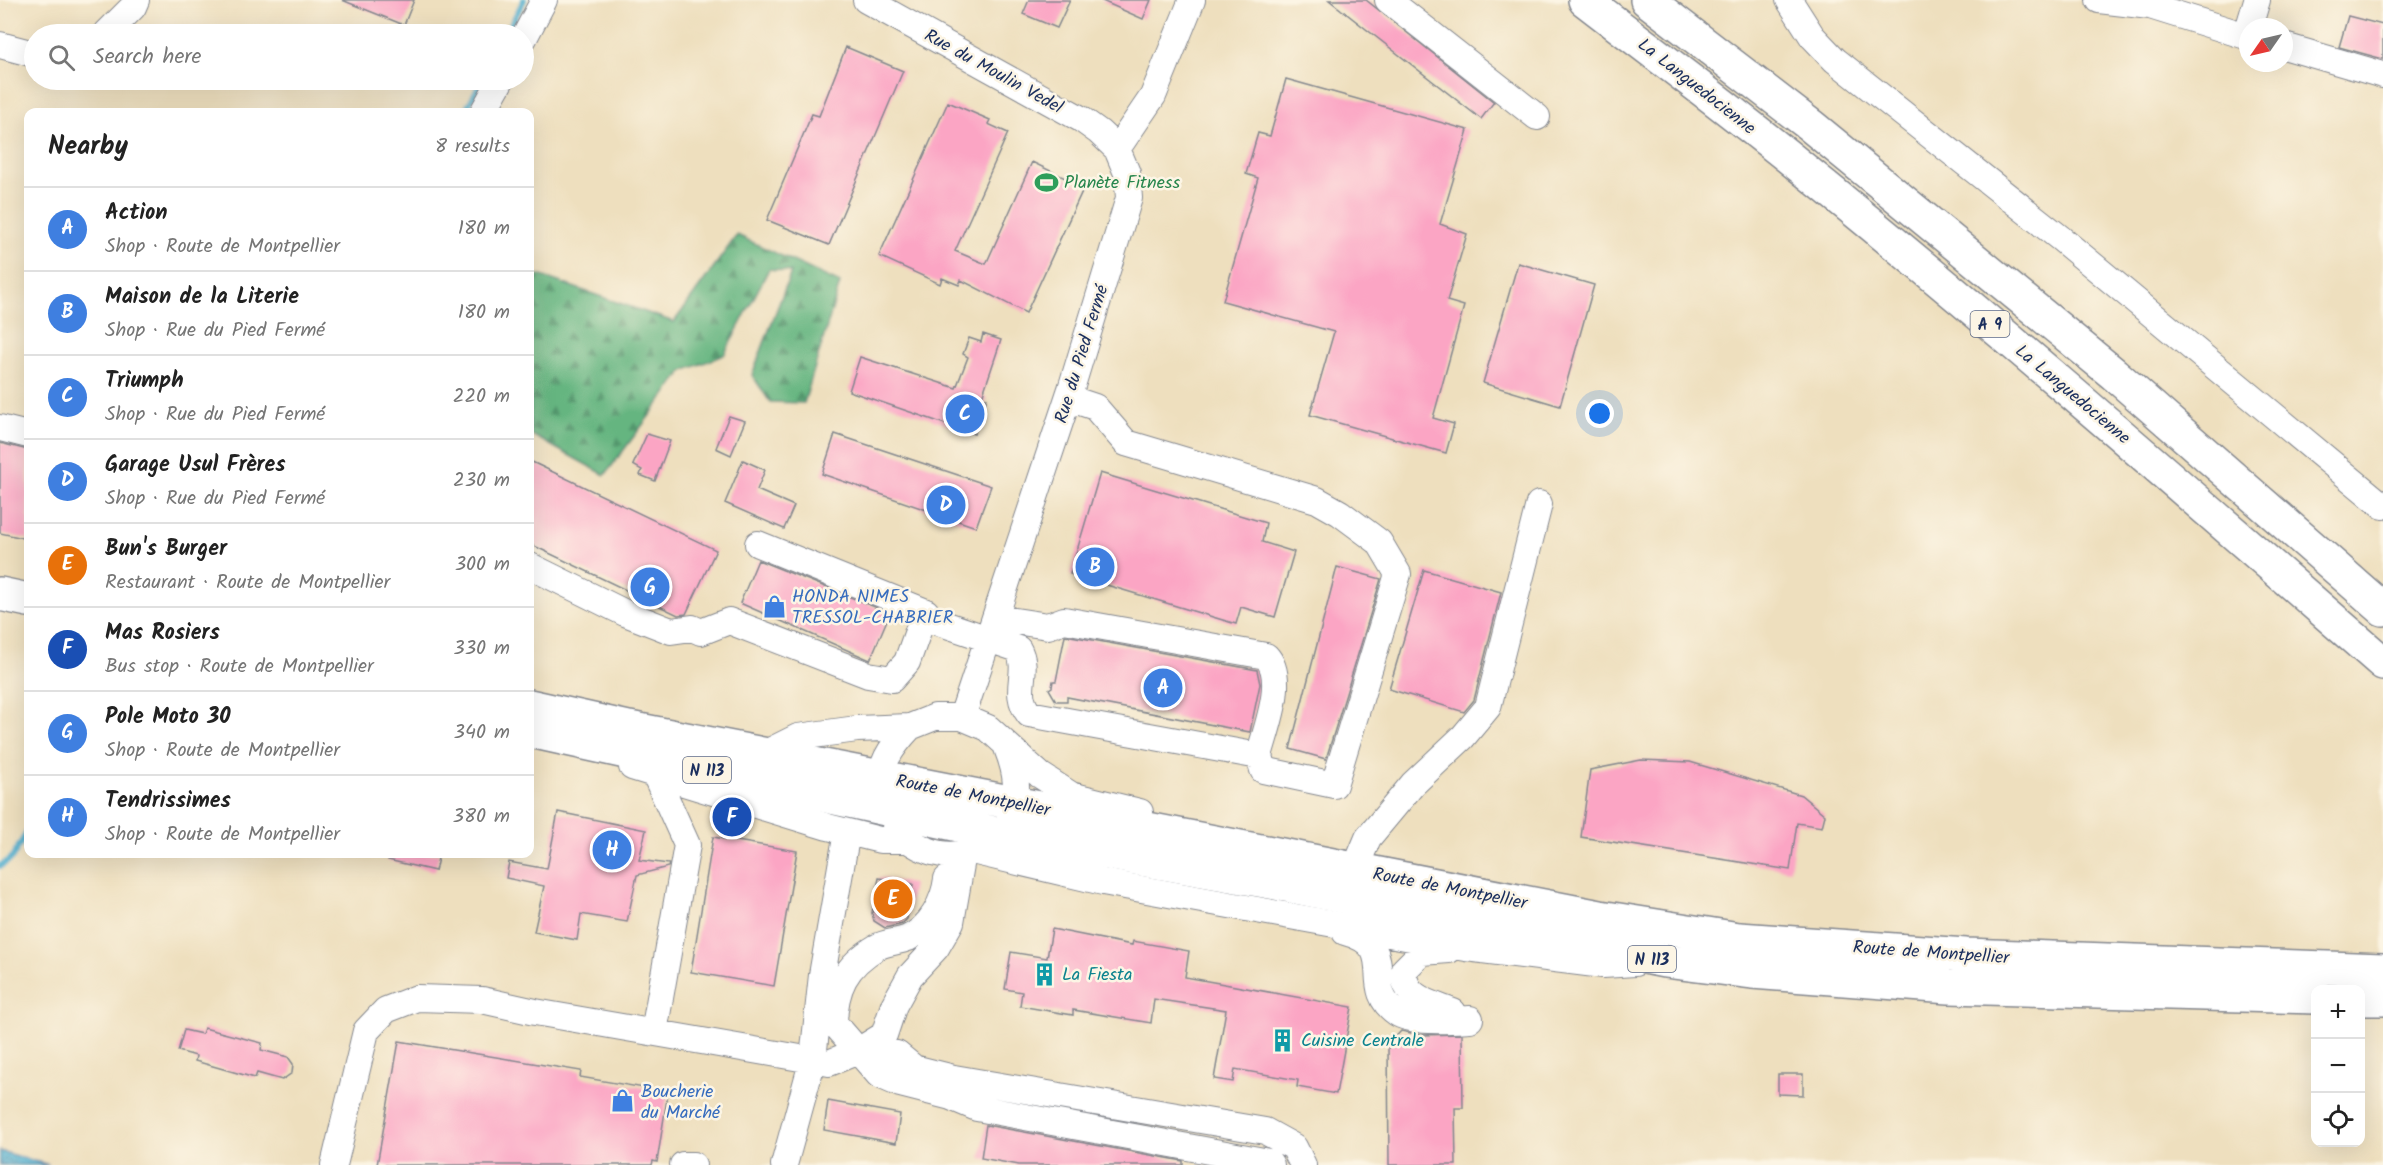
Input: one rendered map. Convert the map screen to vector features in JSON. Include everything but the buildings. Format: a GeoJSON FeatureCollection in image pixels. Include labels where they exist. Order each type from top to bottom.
{"type":"FeatureCollection","features":[{"type":"Feature","properties":{"kind":"main road","name":"La Languedocienne"},"geometry":{"type":"LineString","coordinates":[[1586,0],[1794,162],[1943,285],[2092,409],[2383,663]]}},
{"type":"Feature","properties":{"kind":"main road","name":"La Languedocienne"},"geometry":{"type":"LineString","coordinates":[[1647,0],[1810,125],[2114,374],[2383,609]]}},
{"type":"Feature","properties":{"kind":"main road"},"geometry":{"type":"LineString","coordinates":[[0,594],[24,599]]}},
{"type":"Feature","properties":{"kind":"main road"},"geometry":{"type":"LineString","coordinates":[[0,617],[24,622]]}},
{"type":"Feature","properties":{"kind":"main road","name":"Route de Montpellier"},"geometry":{"type":"LineString","coordinates":[[534,707],[629,728],[762,750],[1015,804],[1600,917],[1739,939],[1966,955],[2383,970]]}},
{"type":"Feature","properties":{"kind":"main road","name":"Route de Montpellier"},"geometry":{"type":"LineString","coordinates":[[534,734],[885,809],[971,848],[1276,883],[1665,961],[1752,972],[1949,987],[2311,997]]}},
{"type":"Feature","properties":{"kind":"main road"},"geometry":{"type":"LineString","coordinates":[[2365,999],[2383,999]]}},
{"type":"Feature","properties":{"kind":"street"},"geometry":{"type":"LineString","coordinates":[[116,24],[133,7],[136,0]]}},
{"type":"Feature","properties":{"kind":"street"},"geometry":{"type":"LineString","coordinates":[[531,24],[544,0]]}},
{"type":"Feature","properties":{"kind":"street","name":"Rue du Moulin Vedel"},"geometry":{"type":"LineString","coordinates":[[866,0],[1081,119],[1100,132],[1117,149]]}},
{"type":"Feature","properties":{"kind":"street"},"geometry":{"type":"LineString","coordinates":[[1117,149],[1153,96],[1192,0]]}},
{"type":"Feature","properties":{"kind":"street"},"geometry":{"type":"LineString","coordinates":[[1388,0],[1537,117]]}},
{"type":"Feature","properties":{"kind":"street"},"geometry":{"type":"LineString","coordinates":[[1789,0],[1812,36],[1835,60],[2060,238],[2383,506]]}},
{"type":"Feature","properties":{"kind":"street"},"geometry":{"type":"LineString","coordinates":[[2099,0],[2150,6],[2239,30]]}},
{"type":"Feature","properties":{"kind":"street"},"geometry":{"type":"LineString","coordinates":[[2252,18],[2257,0]]}},
{"type":"Feature","properties":{"kind":"street"},"geometry":{"type":"LineString","coordinates":[[0,45],[24,51]]}},
{"type":"Feature","properties":{"kind":"street"},"geometry":{"type":"LineString","coordinates":[[2293,49],[2383,75]]}},
{"type":"Feature","properties":{"kind":"street"},"geometry":{"type":"LineString","coordinates":[[485,108],[495,90]]}},
{"type":"Feature","properties":{"kind":"street","name":"Rue du Pied Fermé"},"geometry":{"type":"LineString","coordinates":[[962,717],[1068,398],[1129,198],[1127,173],[1117,149]]}},
{"type":"Feature","properties":{"kind":"street"},"geometry":{"type":"LineString","coordinates":[[923,617],[992,629],[1048,626],[1064,620],[1266,656],[1274,668],[1276,688],[1259,756],[1263,770],[1334,785],[1398,573],[1379,542],[1340,513],[1317,500],[1126,443],[1095,407],[1068,398]]}},
{"type":"Feature","properties":{"kind":"street"},"geometry":{"type":"LineString","coordinates":[[0,428],[24,434]]}},
{"type":"Feature","properties":{"kind":"street"},"geometry":{"type":"LineString","coordinates":[[1354,869],[1368,838],[1413,784],[1463,738],[1488,707],[1539,504]]}},
{"type":"Feature","properties":{"kind":"street"},"geometry":{"type":"LineString","coordinates":[[534,568],[625,613],[670,631],[692,628],[701,632],[729,621],[868,675],[892,679],[907,662],[926,612],[758,544]]}},
{"type":"Feature","properties":{"kind":"street"},"geometry":{"type":"LineString","coordinates":[[992,629],[1018,649],[1025,661],[1020,682],[1023,706],[1029,714],[1259,756]]}},
{"type":"Feature","properties":{"kind":"street"},"geometry":{"type":"LineString","coordinates":[[762,750],[827,748],[906,732],[935,717],[962,717],[988,728],[1007,748],[1040,775],[1071,795],[1262,838],[1292,857]]}},
{"type":"Feature","properties":{"kind":"street"},"geometry":{"type":"LineString","coordinates":[[906,732],[891,747],[880,776],[880,791],[893,826],[906,840],[935,853],[971,848],[1103,882],[1295,918],[1351,933],[1370,942],[1378,956],[1377,978],[1383,998],[1398,1014],[1407,1016],[1435,1020],[1470,1019],[1421,1000],[1408,990],[1403,981],[1404,970],[1422,952],[1466,948]]}},
{"type":"Feature","properties":{"kind":"street"},"geometry":{"type":"LineString","coordinates":[[534,734],[655,774],[847,832],[880,840],[906,840]]}},
{"type":"Feature","properties":{"kind":"street"},"geometry":{"type":"LineString","coordinates":[[1007,748],[1017,774],[1015,804],[1009,819],[971,848],[931,919],[909,938],[878,946],[852,967],[840,984],[835,1000],[834,1023],[858,1051],[897,1054],[915,1068],[971,1092],[1006,1116],[1269,1162],[1271,1165]]}},
{"type":"Feature","properties":{"kind":"street"},"geometry":{"type":"LineString","coordinates":[[654,1032],[687,846],[655,774]]}},
{"type":"Feature","properties":{"kind":"street"},"geometry":{"type":"LineString","coordinates":[[784,1165],[813,1059],[822,975],[847,832]]}},
{"type":"Feature","properties":{"kind":"street"},"geometry":{"type":"LineString","coordinates":[[334,1165],[366,1031],[386,1010],[417,998],[482,1000],[829,1063],[858,1051],[884,1035],[894,1005],[910,976],[936,948],[951,922],[971,848]]}},
{"type":"Feature","properties":{"kind":"street"},"geometry":{"type":"LineString","coordinates":[[1295,918],[1328,921],[1466,948],[1603,965],[1665,961]]}},
{"type":"Feature","properties":{"kind":"street"},"geometry":{"type":"LineString","coordinates":[[971,1092],[1264,1131],[1294,1147],[1303,1165]]}},
{"type":"Feature","properties":{"kind":"street"},"geometry":{"type":"LineString","coordinates":[[683,1165],[693,1165]]}},
{"type":"Feature","properties":{"kind":"green space"},"geometry":{"type":"Polygon","coordinates":[[[737,235],[840,283],[804,403],[770,402],[752,375],[791,272],[769,269],[724,355],[683,371],[605,475],[534,436],[534,273],[674,322],[737,235]]]}},
{"type":"Feature","properties":{"kind":"water"},"geometry":{"type":"Polygon","coordinates":[[[0,1151],[49,1165],[0,1165],[0,1151]]]}},
{"type":"Feature","properties":{"kind":"waterway"},"geometry":{"type":"LineString","coordinates":[[511,24],[524,0]]}},
{"type":"Feature","properties":{"kind":"waterway"},"geometry":{"type":"LineString","coordinates":[[467,108],[477,90]]}},
{"type":"Feature","properties":{"kind":"waterway"},"geometry":{"type":"LineString","coordinates":[[0,866],[11,859],[24,838]]}},
{"type":"Feature","properties":{"kind":"place","name":"Planète Fitness"},"geometry":{"type":"Point","coordinates":[1046,182]}},
{"type":"Feature","properties":{"kind":"place","name":"Triumph"},"geometry":{"type":"Point","coordinates":[965,414]}},
{"type":"Feature","properties":{"kind":"place","name":"Garage Usul Frères"},"geometry":{"type":"Point","coordinates":[946,505]}},
{"type":"Feature","properties":{"kind":"place","name":"Maison de la Literie"},"geometry":{"type":"Point","coordinates":[1095,567]}},
{"type":"Feature","properties":{"kind":"place","name":"Pole Moto 30"},"geometry":{"type":"Point","coordinates":[650,587]}},
{"type":"Feature","properties":{"kind":"place","name":"HONDA NIMES TRESSOL-CHABRIER"},"geometry":{"type":"Point","coordinates":[774,606]}},
{"type":"Feature","properties":{"kind":"place","name":"Action"},"geometry":{"type":"Point","coordinates":[1163,688]}},
{"type":"Feature","properties":{"kind":"place","name":"Mas Rosiers"},"geometry":{"type":"Point","coordinates":[732,817]}},
{"type":"Feature","properties":{"kind":"place","name":"Tendrissimes"},"geometry":{"type":"Point","coordinates":[612,850]}},
{"type":"Feature","properties":{"kind":"place","name":"Bun's Burger"},"geometry":{"type":"Point","coordinates":[893,899]}},
{"type":"Feature","properties":{"kind":"place","name":"La Fiesta"},"geometry":{"type":"Point","coordinates":[1044,974]}},
{"type":"Feature","properties":{"kind":"place","name":"Cuisine Centrale"},"geometry":{"type":"Point","coordinates":[1283,1040]}},
{"type":"Feature","properties":{"kind":"place","name":"Boucherie du Marché"},"geometry":{"type":"Point","coordinates":[623,1101]}}]}
